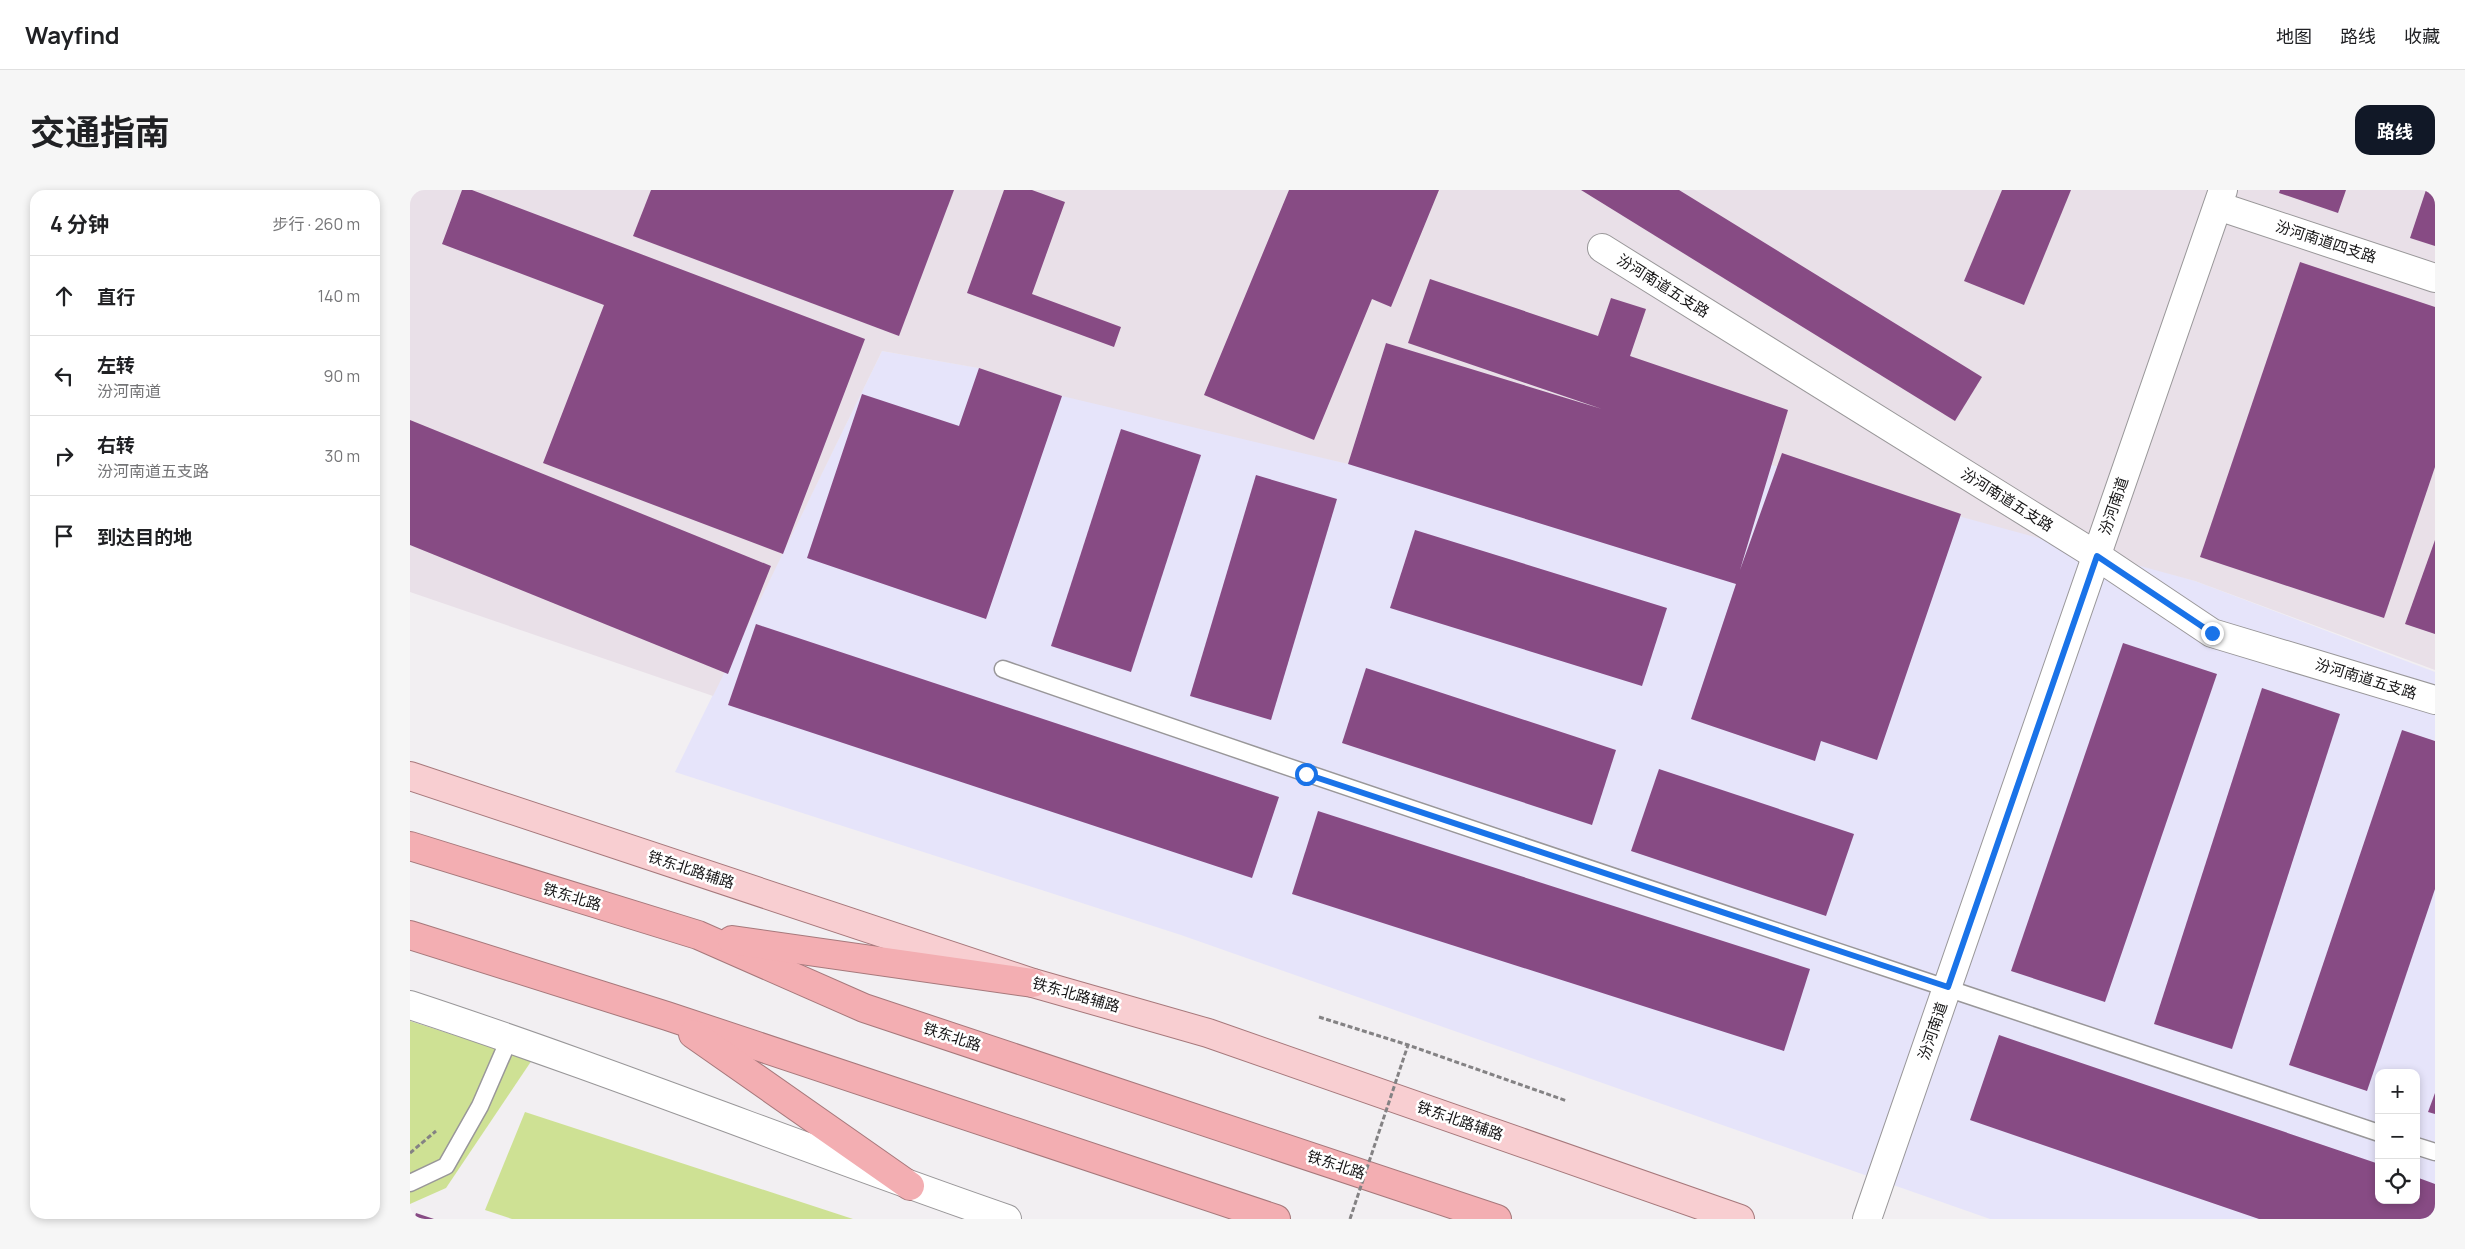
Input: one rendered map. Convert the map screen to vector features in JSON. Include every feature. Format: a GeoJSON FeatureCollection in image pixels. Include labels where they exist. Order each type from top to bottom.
{"type":"FeatureCollection","features":[{"type":"Feature","properties":{"kind":"highway","name":"铁东北路"},"geometry":{"type":"LineString","coordinates":[[410,846],[698,935],[864,1008],[1497,1219]]}},
{"type":"Feature","properties":{"kind":"highway"},"geometry":{"type":"LineString","coordinates":[[410,935],[667,1016],[1276,1219]]}},
{"type":"Feature","properties":{"kind":"highway"},"geometry":{"type":"LineString","coordinates":[[698,935],[1033,983]]}},
{"type":"Feature","properties":{"kind":"highway"},"geometry":{"type":"LineString","coordinates":[[667,1016],[910,1186]]}},
{"type":"Feature","properties":{"kind":"main road","name":"铁东北路辅路"},"geometry":{"type":"LineString","coordinates":[[410,776],[1033,983],[1208,1033],[1740,1219]]}},
{"type":"Feature","properties":{"kind":"street","name":"汾河南道四支路"},"geometry":{"type":"LineString","coordinates":[[2220,198],[2435,278]]}},
{"type":"Feature","properties":{"kind":"street","name":"汾河南道"},"geometry":{"type":"LineString","coordinates":[[1866,1219],[2220,198]]}},
{"type":"Feature","properties":{"kind":"street","name":"汾河南道五支路"},"geometry":{"type":"LineString","coordinates":[[1602,248],[2097,556],[2212,633],[2435,700]]}},
{"type":"Feature","properties":{"kind":"street"},"geometry":{"type":"LineString","coordinates":[[410,1005],[510,1037],[910,1186],[1007,1219]]}},
{"type":"Feature","properties":{"kind":"lane"},"geometry":{"type":"LineString","coordinates":[[1003,669],[1306,774],[1948,987],[2375,1132]]}},
{"type":"Feature","properties":{"kind":"lane"},"geometry":{"type":"LineString","coordinates":[[410,1183],[446,1166],[480,1106],[510,1037]]}},
{"type":"Feature","properties":{"kind":"lane"},"geometry":{"type":"LineString","coordinates":[[2420,1147],[2435,1152]]}},
{"type":"Feature","properties":{"kind":"path"},"geometry":{"type":"LineString","coordinates":[[1319,1017],[1408,1045],[1567,1101]]}},
{"type":"Feature","properties":{"kind":"path"},"geometry":{"type":"LineString","coordinates":[[1350,1219],[1408,1045]]}},
{"type":"Feature","properties":{"kind":"shaded area"},"geometry":{"type":"Polygon","coordinates":[[[410,190],[2435,190],[2435,670],[2195,581],[1750,459],[1386,343],[1348,464],[1062,396],[978,368],[882,351],[713,696],[410,592],[410,190]]]}},
{"type":"Feature","properties":{"kind":"shaded area"},"geometry":{"type":"Polygon","coordinates":[[[1386,343],[2195,581],[2435,672],[2435,1219],[1990,1219],[1181,935],[675,772],[882,351],[979,368],[1348,464],[1386,343]]]}},
{"type":"Feature","properties":{"kind":"green space"},"geometry":{"type":"Polygon","coordinates":[[[410,1021],[532,1060],[446,1188],[410,1204],[410,1021]]]}},
{"type":"Feature","properties":{"kind":"green space"},"geometry":{"type":"Polygon","coordinates":[[[525,1112],[853,1219],[512,1219],[485,1210],[525,1112]]]}},
{"type":"Feature","properties":{"kind":"building"},"geometry":{"type":"Polygon","coordinates":[[[462,190],[472,190],[865,339],[783,554],[543,463],[604,305],[442,244],[462,190]]]}},
{"type":"Feature","properties":{"kind":"building"},"geometry":{"type":"Polygon","coordinates":[[[651,190],[954,190],[899,336],[633,236],[651,190]]]}},
{"type":"Feature","properties":{"kind":"building"},"geometry":{"type":"Polygon","coordinates":[[[1004,190],[1032,190],[1065,202],[1032,294],[1121,327],[1114,347],[967,293],[1004,190]]]}},
{"type":"Feature","properties":{"kind":"building"},"geometry":{"type":"Polygon","coordinates":[[[1289,190],[1439,190],[1391,307],[1372,299],[1314,440],[1204,395],[1289,190]]]}},
{"type":"Feature","properties":{"kind":"building"},"geometry":{"type":"Polygon","coordinates":[[[1581,190],[1679,190],[1982,377],[1955,421],[1581,190]]]}},
{"type":"Feature","properties":{"kind":"building"},"geometry":{"type":"Polygon","coordinates":[[[2002,190],[2071,190],[2024,305],[1964,281],[2002,190]]]}},
{"type":"Feature","properties":{"kind":"building"},"geometry":{"type":"Polygon","coordinates":[[[2280,190],[2346,190],[2338,213],[2279,193],[2280,190]]]}},
{"type":"Feature","properties":{"kind":"building"},"geometry":{"type":"Polygon","coordinates":[[[2426,190],[2435,190],[2435,246],[2410,238],[2426,190]]]}},
{"type":"Feature","properties":{"kind":"building"},"geometry":{"type":"Polygon","coordinates":[[[2300,262],[2435,307],[2435,467],[2384,618],[2200,557],[2300,262]]]}},
{"type":"Feature","properties":{"kind":"building"},"geometry":{"type":"Polygon","coordinates":[[[1430,279],[1598,336],[1611,298],[1646,309],[1630,356],[1788,410],[1740,570],[1782,453],[1961,514],[1877,760],[1821,741],[1815,761],[1691,719],[1736,584],[1348,464],[1386,343],[1602,409],[1408,343],[1430,279]]]}},
{"type":"Feature","properties":{"kind":"building"},"geometry":{"type":"Polygon","coordinates":[[[979,368],[1062,396],[986,619],[807,558],[862,394],[959,426],[979,368]]]}},
{"type":"Feature","properties":{"kind":"building"},"geometry":{"type":"Polygon","coordinates":[[[410,420],[771,566],[728,674],[410,545],[410,420]]]}},
{"type":"Feature","properties":{"kind":"building"},"geometry":{"type":"Polygon","coordinates":[[[1121,429],[1201,455],[1131,672],[1051,646],[1121,429]]]}},
{"type":"Feature","properties":{"kind":"building"},"geometry":{"type":"Polygon","coordinates":[[[1256,475],[1337,499],[1271,720],[1190,696],[1256,475]]]}},
{"type":"Feature","properties":{"kind":"building"},"geometry":{"type":"Polygon","coordinates":[[[1415,530],[1667,608],[1642,686],[1390,608],[1415,530]]]}},
{"type":"Feature","properties":{"kind":"building"},"geometry":{"type":"Polygon","coordinates":[[[2435,540],[2435,634],[2405,624],[2435,540]]]}},
{"type":"Feature","properties":{"kind":"building"},"geometry":{"type":"Polygon","coordinates":[[[756,624],[1279,797],[1252,878],[728,705],[756,624]]]}},
{"type":"Feature","properties":{"kind":"building"},"geometry":{"type":"Polygon","coordinates":[[[2123,643],[2217,674],[2105,1002],[2011,971],[2123,643]]]}},
{"type":"Feature","properties":{"kind":"building"},"geometry":{"type":"Polygon","coordinates":[[[1366,668],[1616,750],[1592,825],[1342,743],[1366,668]]]}},
{"type":"Feature","properties":{"kind":"building"},"geometry":{"type":"Polygon","coordinates":[[[2262,688],[2340,714],[2232,1049],[2154,1024],[2262,688]]]}},
{"type":"Feature","properties":{"kind":"building"},"geometry":{"type":"Polygon","coordinates":[[[2402,730],[2435,741],[2435,889],[2367,1091],[2289,1065],[2402,730]]]}},
{"type":"Feature","properties":{"kind":"building"},"geometry":{"type":"Polygon","coordinates":[[[1659,769],[1854,834],[1826,916],[1631,851],[1659,769]]]}},
{"type":"Feature","properties":{"kind":"building"},"geometry":{"type":"Polygon","coordinates":[[[1318,811],[1810,969],[1784,1051],[1292,894],[1318,811]]]}},
{"type":"Feature","properties":{"kind":"building"},"geometry":{"type":"Polygon","coordinates":[[[1999,1035],[2375,1163],[2375,1204],[2420,1204],[2420,1178],[2435,1184],[2435,1219],[2259,1219],[1970,1120],[1999,1035]]]}},
{"type":"Feature","properties":{"kind":"building"},"geometry":{"type":"Polygon","coordinates":[[[2435,1093],[2435,1114],[2428,1112],[2435,1093]]]}},
{"type":"Feature","properties":{"kind":"building"},"geometry":{"type":"Polygon","coordinates":[[[416,1213],[434,1219],[414,1219],[416,1213]]]}},
{"type":"Feature","properties":{"kind":"route"},"geometry":{"type":"LineString","coordinates":[[1306,774],[1948,987],[2097,556],[2212,633]]}}]}
